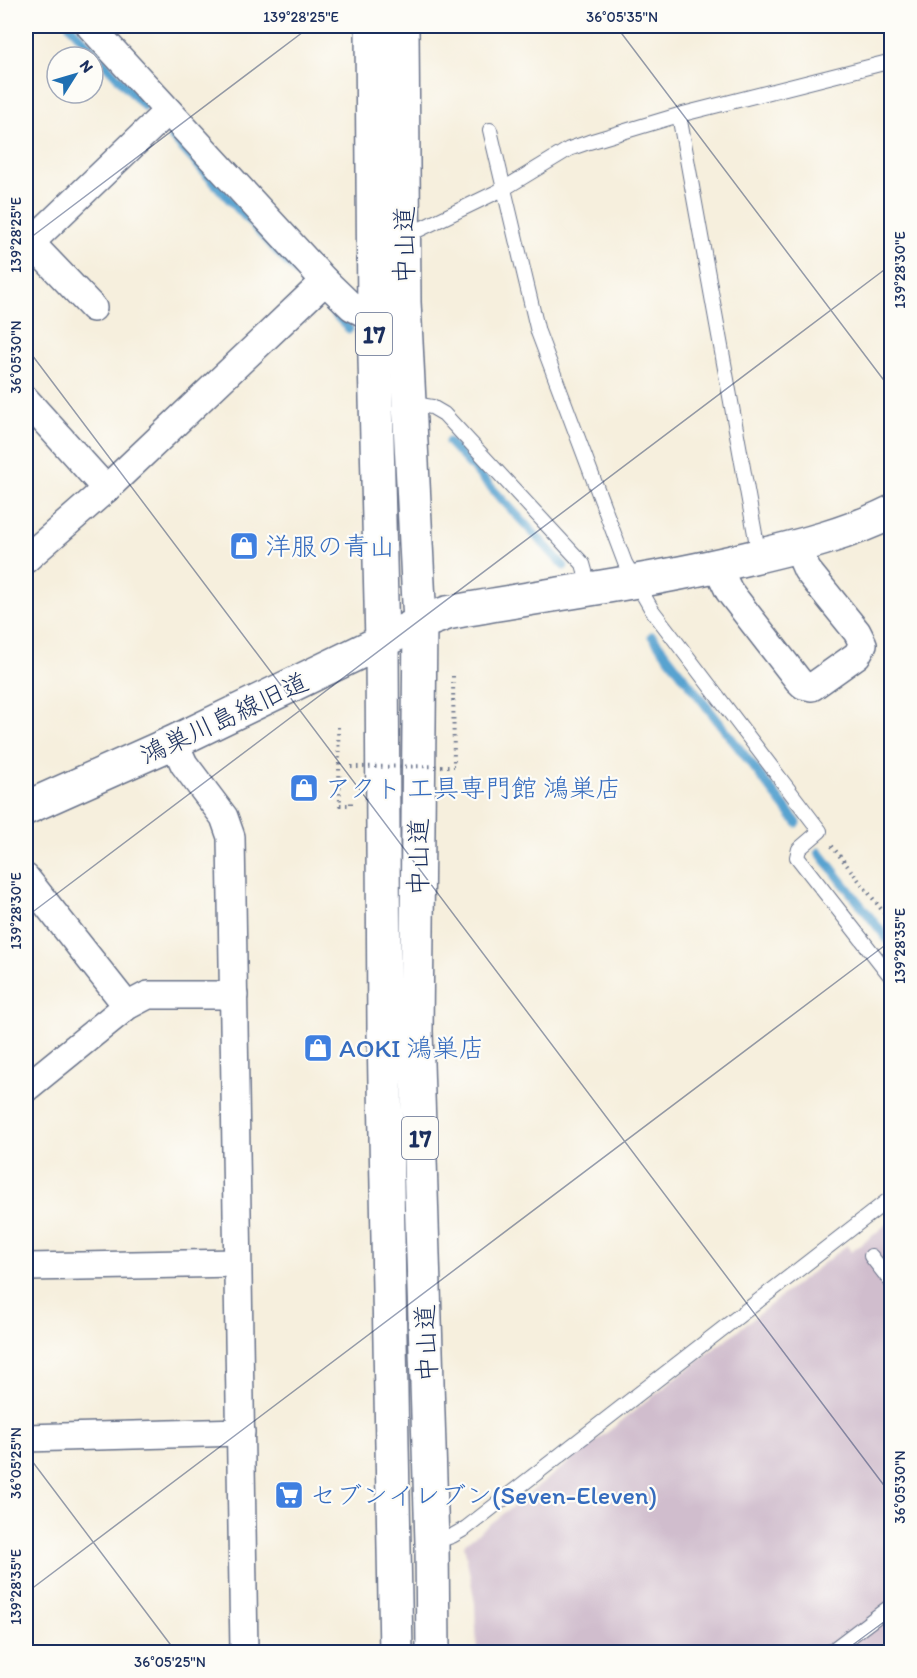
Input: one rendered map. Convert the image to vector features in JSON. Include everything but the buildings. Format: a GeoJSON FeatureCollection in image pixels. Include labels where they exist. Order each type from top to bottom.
{"type":"FeatureCollection","features":[{"type":"Feature","properties":{"kind":"main road","name":"中山道"},"geometry":{"type":"LineString","coordinates":[[372,26],[374,318],[382,642],[384,1044],[396,1653]]}},
{"type":"Feature","properties":{"kind":"main road","name":"中山道"},"geometry":{"type":"LineString","coordinates":[[402,26],[404,302],[420,623],[416,1030],[432,1543],[433,1653]]}},
{"type":"Feature","properties":{"kind":"main road","name":"鴻巣川島線旧道"},"geometry":{"type":"LineString","coordinates":[[26,808],[174,742],[420,623],[447,613],[717,566],[797,547],[869,524],[891,512]]}},
{"type":"Feature","properties":{"kind":"street"},"geometry":{"type":"LineString","coordinates":[[90,26],[325,281],[352,307],[374,318]]}},
{"type":"Feature","properties":{"kind":"street"},"geometry":{"type":"LineString","coordinates":[[93,308],[27,243],[168,111]]}},
{"type":"Feature","properties":{"kind":"street"},"geometry":{"type":"LineString","coordinates":[[26,559],[105,489],[325,281]]}},
{"type":"Feature","properties":{"kind":"street"},"geometry":{"type":"LineString","coordinates":[[26,400],[105,489]]}},
{"type":"Feature","properties":{"kind":"street"},"geometry":{"type":"LineString","coordinates":[[717,566],[729,591],[798,680],[803,685],[812,687],[857,655],[863,644],[807,570],[797,547]]}},
{"type":"Feature","properties":{"kind":"street"},"geometry":{"type":"LineString","coordinates":[[174,742],[184,764],[224,817],[231,837],[244,1653]]}},
{"type":"Feature","properties":{"kind":"street"},"geometry":{"type":"LineString","coordinates":[[26,878],[127,1006]]}},
{"type":"Feature","properties":{"kind":"street"},"geometry":{"type":"LineString","coordinates":[[26,1088],[127,1006],[147,995],[234,995]]}},
{"type":"Feature","properties":{"kind":"street"},"geometry":{"type":"LineString","coordinates":[[26,1265],[29,1267],[237,1263]]}},
{"type":"Feature","properties":{"kind":"street"},"geometry":{"type":"LineString","coordinates":[[26,1438],[241,1432]]}},
{"type":"Feature","properties":{"kind":"lane"},"geometry":{"type":"LineString","coordinates":[[404,237],[505,188],[569,149],[679,115],[891,61]]}},
{"type":"Feature","properties":{"kind":"lane"},"geometry":{"type":"LineString","coordinates":[[679,115],[759,556]]}},
{"type":"Feature","properties":{"kind":"lane"},"geometry":{"type":"LineString","coordinates":[[490,130],[538,332],[625,563],[652,610],[820,831],[799,849],[797,857],[891,978]]}},
{"type":"Feature","properties":{"kind":"lane"},"geometry":{"type":"LineString","coordinates":[[409,403],[432,406],[444,414],[583,564],[590,589]]}},
{"type":"Feature","properties":{"kind":"lane"},"geometry":{"type":"LineString","coordinates":[[432,1543],[466,1528],[891,1197]]}},
{"type":"Feature","properties":{"kind":"lane"},"geometry":{"type":"LineString","coordinates":[[871,1256],[891,1283]]}},
{"type":"Feature","properties":{"kind":"lane"},"geometry":{"type":"LineString","coordinates":[[830,1653],[891,1605]]}},
{"type":"Feature","properties":{"kind":"path"},"geometry":{"type":"LineString","coordinates":[[351,776],[351,767],[454,766],[453,665]]}},
{"type":"Feature","properties":{"kind":"path"},"geometry":{"type":"LineString","coordinates":[[338,727],[340,805],[351,805],[351,795]]}},
{"type":"Feature","properties":{"kind":"path"},"geometry":{"type":"LineString","coordinates":[[820,831],[891,923]]}},
{"type":"Feature","properties":{"kind":"shaded area"},"geometry":{"type":"Polygon","coordinates":[[[891,1221],[891,1652],[477,1652],[475,1603],[464,1544],[847,1245],[851,1252],[891,1221]]]}},
{"type":"Feature","properties":{"kind":"waterway"},"geometry":{"type":"LineString","coordinates":[[70,26],[144,106]]}},
{"type":"Feature","properties":{"kind":"waterway"},"geometry":{"type":"LineString","coordinates":[[172,137],[298,274]]}},
{"type":"Feature","properties":{"kind":"waterway"},"geometry":{"type":"LineString","coordinates":[[330,309],[349,329]]}},
{"type":"Feature","properties":{"kind":"waterway"},"geometry":{"type":"LineString","coordinates":[[449,442],[564,566]]}},
{"type":"Feature","properties":{"kind":"waterway"},"geometry":{"type":"LineString","coordinates":[[652,636],[797,823]]}},
{"type":"Feature","properties":{"kind":"waterway"},"geometry":{"type":"LineString","coordinates":[[819,852],[892,945]]}},
{"type":"Feature","properties":{"kind":"place","name":"洋服の青山"},"geometry":{"type":"Point","coordinates":[244,546]}},
{"type":"Feature","properties":{"kind":"place","name":"アクト 工具専門館 鴻巣店"},"geometry":{"type":"Point","coordinates":[304,788]}},
{"type":"Feature","properties":{"kind":"place","name":"AOKI 鴻巣店"},"geometry":{"type":"Point","coordinates":[318,1048]}},
{"type":"Feature","properties":{"kind":"place","name":"セブンイレブン(Seven-Eleven)"},"geometry":{"type":"Point","coordinates":[289,1495]}}]}
